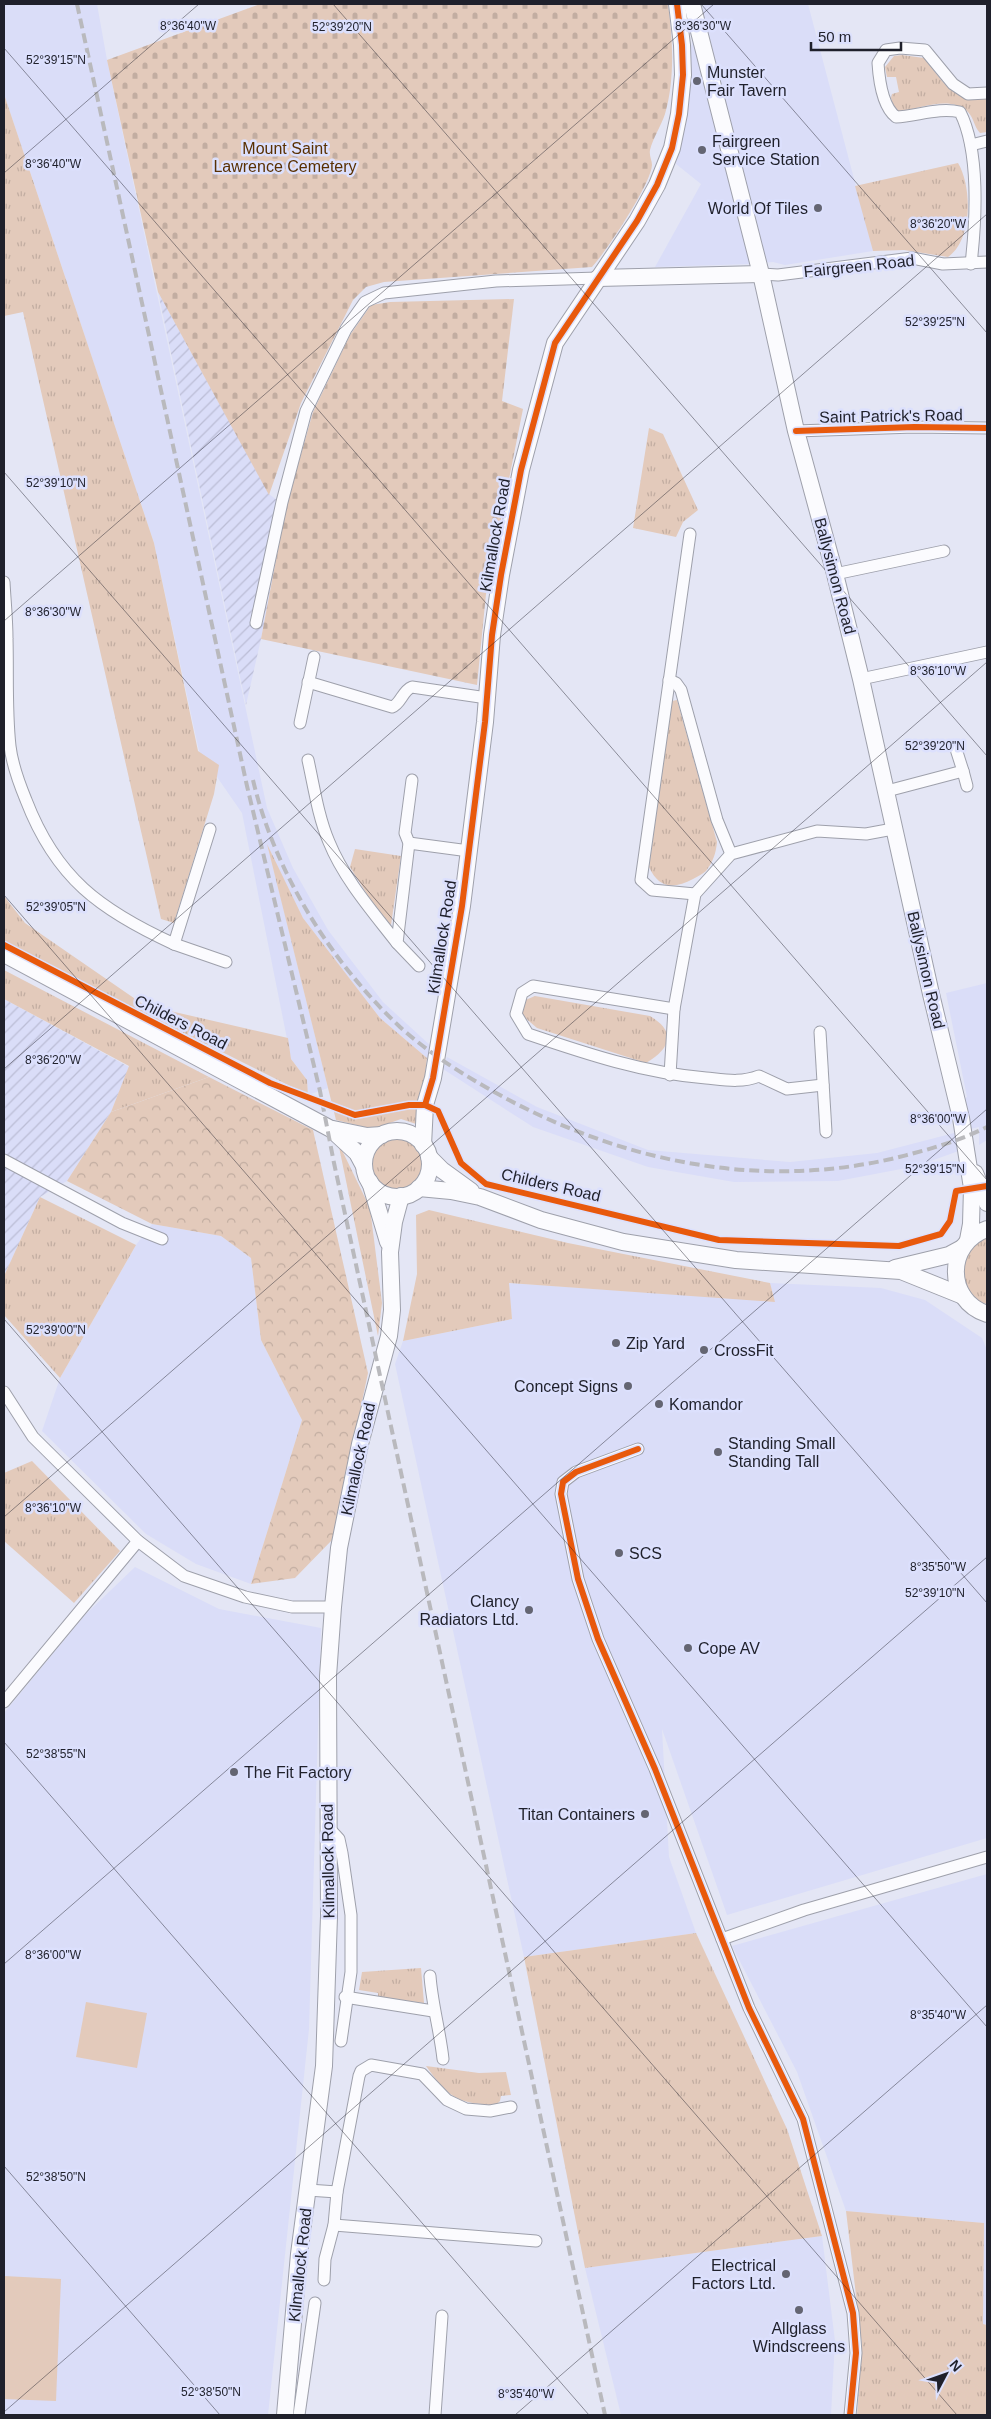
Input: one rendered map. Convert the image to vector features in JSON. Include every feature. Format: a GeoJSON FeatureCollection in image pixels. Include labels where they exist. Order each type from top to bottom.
{"type":"FeatureCollection","features":[{"type":"Feature","properties":{"kind":"main road","name":"Kilmallock Road"},"geometry":{"type":"LineString","coordinates":[[426,1151],[425,1105],[433,1078],[470,851],[492,635],[501,575],[530,430],[544,388],[555,343],[637,221],[657,185],[672,148],[680,104],[682,45],[677,4]]}},
{"type":"Feature","properties":{"kind":"main road","name":"Ballysimon Road"},"geometry":{"type":"LineString","coordinates":[[692,4],[761,274],[796,431],[861,679],[887,791],[893,829],[967,1150],[972,1188],[971,1224],[955,1269],[962,1296]]}},
{"type":"Feature","properties":{"kind":"main road"},"geometry":{"type":"LineString","coordinates":[[598,278],[761,274]]}},
{"type":"Feature","properties":{"kind":"main road","name":"Childers Road"},"geometry":{"type":"LineString","coordinates":[[4,954],[331,1129],[357,1154],[364,1166]]}},
{"type":"Feature","properties":{"kind":"main road","name":"Childers Road"},"geometry":{"type":"LineString","coordinates":[[331,1129],[368,1136],[382,1135]]}},
{"type":"Feature","properties":{"kind":"main road"},"geometry":{"type":"LineString","coordinates":[[397,1131],[407,1133],[426,1151],[427,1177],[419,1188],[400,1196],[384,1194],[376,1190],[370,1182],[364,1166],[366,1152],[370,1145],[382,1135],[397,1131]]}},
{"type":"Feature","properties":{"kind":"main road","name":"Ballysimon Road"},"geometry":{"type":"LineString","coordinates":[[967,1150],[987,1203]]}},
{"type":"Feature","properties":{"kind":"main road","name":"Childers Road"},"geometry":{"type":"LineString","coordinates":[[426,1151],[442,1170],[480,1197]]}},
{"type":"Feature","properties":{"kind":"main road","name":"Kilmallock Road"},"geometry":{"type":"LineString","coordinates":[[370,1182],[390,1252]]}},
{"type":"Feature","properties":{"kind":"main road","name":"Childers Road"},"geometry":{"type":"LineString","coordinates":[[419,1188],[452,1191],[480,1197],[541,1220],[623,1242],[736,1260],[886,1269],[914,1275],[962,1296],[974,1308],[987,1314]]}},
{"type":"Feature","properties":{"kind":"main road","name":"Kilmallock Road"},"geometry":{"type":"LineString","coordinates":[[293,2410],[300,2254],[324,2066],[329,1916],[327,1826],[328,1676],[333,1607],[339,1548],[360,1444],[389,1336],[392,1310],[390,1252],[400,1196]]}},
{"type":"Feature","properties":{"kind":"main road","name":"Childers Road"},"geometry":{"type":"LineString","coordinates":[[886,1269],[915,1265],[949,1255],[987,1229]]}},
{"type":"Feature","properties":{"kind":"street"},"geometry":{"type":"LineString","coordinates":[[971,264],[976,225],[971,145],[968,128],[960,112],[948,109],[914,116],[896,117],[889,112],[878,63],[886,50],[900,48],[925,50],[953,84],[968,94],[987,94]]}},
{"type":"Feature","properties":{"kind":"street"},"geometry":{"type":"LineString","coordinates":[[971,145],[987,141]]}},
{"type":"Feature","properties":{"kind":"street","name":"Fairgreen Road"},"geometry":{"type":"LineString","coordinates":[[761,274],[778,275],[912,258],[943,264],[987,262]]}},
{"type":"Feature","properties":{"kind":"street"},"geometry":{"type":"LineString","coordinates":[[256,623],[282,502],[306,411],[346,329],[365,302],[384,293],[496,281],[598,278]]}},
{"type":"Feature","properties":{"kind":"street","name":"Saint Patrick's Road"},"geometry":{"type":"LineString","coordinates":[[796,431],[914,427],[987,428]]}},
{"type":"Feature","properties":{"kind":"street"},"geometry":{"type":"LineString","coordinates":[[690,534],[641,880],[652,890],[695,894]]}},
{"type":"Feature","properties":{"kind":"street"},"geometry":{"type":"LineString","coordinates":[[835,574],[944,550]]}},
{"type":"Feature","properties":{"kind":"street"},"geometry":{"type":"LineString","coordinates":[[4,582],[8,638],[7,748],[31,815],[49,849],[74,882],[101,905],[130,924],[174,944],[226,962]]}},
{"type":"Feature","properties":{"kind":"street"},"geometry":{"type":"LineString","coordinates":[[861,679],[987,652]]}},
{"type":"Feature","properties":{"kind":"street"},"geometry":{"type":"LineString","coordinates":[[300,723],[314,657]]}},
{"type":"Feature","properties":{"kind":"street"},"geometry":{"type":"LineString","coordinates":[[669,680],[676,683],[680,690],[717,820],[731,854]]}},
{"type":"Feature","properties":{"kind":"street"},"geometry":{"type":"LineString","coordinates":[[308,682],[392,707],[396,705],[406,689],[412,687],[487,698]]}},
{"type":"Feature","properties":{"kind":"street"},"geometry":{"type":"LineString","coordinates":[[956,749],[967,786]]}},
{"type":"Feature","properties":{"kind":"street"},"geometry":{"type":"LineString","coordinates":[[308,760],[320,817],[329,843],[356,888],[397,944],[418,966]]}},
{"type":"Feature","properties":{"kind":"street"},"geometry":{"type":"LineString","coordinates":[[887,791],[963,771]]}},
{"type":"Feature","properties":{"kind":"street"},"geometry":{"type":"LineString","coordinates":[[397,944],[409,843],[406,833],[412,780]]}},
{"type":"Feature","properties":{"kind":"street"},"geometry":{"type":"LineString","coordinates":[[174,944],[210,828]]}},
{"type":"Feature","properties":{"kind":"street"},"geometry":{"type":"LineString","coordinates":[[670,1075],[674,1009],[695,894],[731,854],[817,831],[866,834],[893,829]]}},
{"type":"Feature","properties":{"kind":"street"},"geometry":{"type":"LineString","coordinates":[[409,843],[470,851]]}},
{"type":"Feature","properties":{"kind":"street"},"geometry":{"type":"LineString","coordinates":[[674,1009],[533,986],[522,993],[516,1014],[528,1034],[611,1062],[670,1075],[745,1082],[759,1076],[787,1089],[823,1085]]}},
{"type":"Feature","properties":{"kind":"street"},"geometry":{"type":"LineString","coordinates":[[820,1032],[826,1132]]}},
{"type":"Feature","properties":{"kind":"street"},"geometry":{"type":"LineString","coordinates":[[4,1160],[122,1223],[162,1239]]}},
{"type":"Feature","properties":{"kind":"street"},"geometry":{"type":"LineString","coordinates":[[4,1392],[33,1437],[138,1541],[184,1576],[245,1597],[292,1607],[333,1607]]}},
{"type":"Feature","properties":{"kind":"street"},"geometry":{"type":"LineString","coordinates":[[638,1449],[576,1472],[565,1479],[561,1494],[578,1579],[598,1639],[655,1769],[749,2008],[805,2128],[853,2313],[856,2353],[850,2415]]}},
{"type":"Feature","properties":{"kind":"street"},"geometry":{"type":"LineString","coordinates":[[4,1702],[138,1541]]}},
{"type":"Feature","properties":{"kind":"street"},"geometry":{"type":"LineString","coordinates":[[327,1826],[339,1839],[351,1915],[351,1972],[345,1997],[341,2041]]}},
{"type":"Feature","properties":{"kind":"street"},"geometry":{"type":"LineString","coordinates":[[722,1939],[804,1910],[987,1857]]}},
{"type":"Feature","properties":{"kind":"street"},"geometry":{"type":"LineString","coordinates":[[329,1916],[351,1915]]}},
{"type":"Feature","properties":{"kind":"street"},"geometry":{"type":"LineString","coordinates":[[430,1976],[433,2011],[441,2041],[443,2059]]}},
{"type":"Feature","properties":{"kind":"street"},"geometry":{"type":"LineString","coordinates":[[345,1997],[433,2011]]}},
{"type":"Feature","properties":{"kind":"street"},"geometry":{"type":"LineString","coordinates":[[324,2280],[325,2259],[334,2225],[337,2192],[359,2076],[365,2067],[381,2065],[422,2074],[447,2100],[466,2110],[490,2111],[511,2107]]}},
{"type":"Feature","properties":{"kind":"street"},"geometry":{"type":"LineString","coordinates":[[308,2190],[337,2192]]}},
{"type":"Feature","properties":{"kind":"street"},"geometry":{"type":"LineString","coordinates":[[334,2225],[536,2240]]}},
{"type":"Feature","properties":{"kind":"street"},"geometry":{"type":"LineString","coordinates":[[293,2410],[315,2303]]}},
{"type":"Feature","properties":{"kind":"street"},"geometry":{"type":"LineString","coordinates":[[435,2415],[442,2316]]}},
{"type":"Feature","properties":{"kind":"shaded area"},"geometry":{"type":"Polygon","coordinates":[[[4,4],[97,4],[107,60],[267,808],[293,868],[328,930],[383,1002],[432,1047],[427,1058],[380,1018],[303,918],[268,847],[328,1088],[308,1095],[307,1080],[291,1059],[242,813],[199,751],[154,543],[4,94],[4,4]]]}},
{"type":"Feature","properties":{"kind":"shaded area"},"geometry":{"type":"Polygon","coordinates":[[[704,4],[808,4],[873,251],[785,265],[773,262],[655,267],[701,184],[676,164],[688,57],[704,4]]]}},
{"type":"Feature","properties":{"kind":"shaded area"},"geometry":{"type":"Polygon","coordinates":[[[158,292],[269,494],[286,507],[261,639],[246,705],[158,292]]]}},
{"type":"Feature","properties":{"kind":"shaded area"},"geometry":{"type":"Polygon","coordinates":[[[987,983],[987,1140],[979,1145],[979,1127],[958,1132],[953,1105],[967,1097],[946,993],[987,983]]]}},
{"type":"Feature","properties":{"kind":"shaded area"},"geometry":{"type":"Polygon","coordinates":[[[4,999],[129,1067],[111,1112],[67,1181],[40,1197],[4,1276],[4,999]]]}},
{"type":"Feature","properties":{"kind":"shaded area"},"geometry":{"type":"Polygon","coordinates":[[[447,1057],[537,1107],[648,1150],[790,1162],[877,1153],[958,1132],[964,1149],[917,1166],[838,1181],[734,1182],[648,1167],[533,1127],[443,1069],[447,1057]]]}},
{"type":"Feature","properties":{"kind":"shaded area"},"geometry":{"type":"Polygon","coordinates":[[[152,1224],[221,1236],[251,1258],[261,1340],[302,1420],[251,1584],[196,1564],[146,1534],[42,1431],[60,1378],[136,1245],[152,1224]]]}},
{"type":"Feature","properties":{"kind":"shaded area"},"geometry":{"type":"Polygon","coordinates":[[[508,1283],[774,1301],[770,1283],[881,1288],[925,1300],[982,1338],[987,1350],[987,1838],[727,1915],[662,1729],[669,1857],[696,1933],[524,1957],[395,1364],[403,1341],[512,1319],[508,1283]]]}},
{"type":"Feature","properties":{"kind":"shaded area"},"geometry":{"type":"Polygon","coordinates":[[[135,1567],[219,1609],[321,1628],[309,2029],[268,2415],[4,2415],[4,1713],[86,1614],[135,1567]]]}},
{"type":"Feature","properties":{"kind":"shaded area"},"geometry":{"type":"Polygon","coordinates":[[[987,1874],[987,2325],[983,2324],[984,2223],[846,2211],[797,2072],[732,1946],[987,1874]]]}},
{"type":"Feature","properties":{"kind":"shaded area"},"geometry":{"type":"Polygon","coordinates":[[[822,2236],[835,2341],[831,2415],[621,2415],[585,2268],[822,2236]]]}},
{"type":"Feature","properties":{"kind":"green space","name":"Mount Saint Lawrence Cemetery"},"geometry":{"type":"Polygon","coordinates":[[[260,4],[668,4],[672,45],[672,73],[668,101],[665,114],[650,150],[652,165],[650,174],[627,217],[592,267],[384,282],[366,287],[353,300],[301,403],[269,495],[158,292],[107,60],[260,4]]]}},
{"type":"Feature","properties":{"kind":"green space"},"geometry":{"type":"Polygon","coordinates":[[[902,55],[924,58],[944,83],[957,93],[975,99],[987,99],[987,132],[980,133],[968,112],[953,104],[935,104],[899,112],[894,107],[891,98],[892,94],[899,92],[896,77],[887,77],[885,67],[894,56],[902,55]]]}},
{"type":"Feature","properties":{"kind":"green space"},"geometry":{"type":"Polygon","coordinates":[[[4,94],[154,543],[198,751],[219,765],[214,794],[174,923],[161,919],[23,312],[4,316],[4,94]]]}},
{"type":"Feature","properties":{"kind":"green space"},"geometry":{"type":"Polygon","coordinates":[[[958,163],[966,185],[968,212],[966,226],[956,249],[948,257],[904,250],[873,251],[855,186],[958,163]]]}},
{"type":"Feature","properties":{"kind":"green space"},"geometry":{"type":"Polygon","coordinates":[[[514,299],[502,401],[523,409],[486,594],[477,685],[261,639],[286,507],[313,412],[350,335],[371,305],[390,302],[514,299]]]}},
{"type":"Feature","properties":{"kind":"green space"},"geometry":{"type":"Polygon","coordinates":[[[649,428],[663,434],[698,510],[683,522],[676,537],[633,528],[649,428]]]}},
{"type":"Feature","properties":{"kind":"green space"},"geometry":{"type":"Polygon","coordinates":[[[677,700],[717,842],[714,857],[706,871],[686,882],[668,885],[657,880],[649,867],[672,701],[677,700]]]}},
{"type":"Feature","properties":{"kind":"green space"},"geometry":{"type":"Polygon","coordinates":[[[267,844],[303,918],[380,1018],[427,1058],[419,1125],[401,1119],[373,1129],[336,1120],[267,844]]]}},
{"type":"Feature","properties":{"kind":"green space"},"geometry":{"type":"Polygon","coordinates":[[[355,849],[401,856],[391,925],[377,910],[350,867],[355,849]]]}},
{"type":"Feature","properties":{"kind":"green space"},"geometry":{"type":"Polygon","coordinates":[[[4,896],[25,923],[144,1005],[288,1038],[291,1059],[307,1080],[308,1095],[4,943],[4,896]]]}},
{"type":"Feature","properties":{"kind":"green space"},"geometry":{"type":"Polygon","coordinates":[[[4,970],[209,1077],[111,1112],[129,1066],[4,999],[4,970]]]}},
{"type":"Feature","properties":{"kind":"green space"},"geometry":{"type":"Polygon","coordinates":[[[535,996],[650,1016],[659,1022],[667,1034],[665,1046],[661,1052],[646,1063],[537,1028],[523,1016],[523,1001],[535,996]]]}},
{"type":"Feature","properties":{"kind":"green space"},"geometry":{"type":"Polygon","coordinates":[[[209,1077],[313,1130],[368,1373],[333,1539],[295,1578],[251,1584],[302,1420],[261,1340],[251,1258],[221,1236],[152,1224],[67,1181],[111,1112],[209,1077]]]}},
{"type":"Feature","properties":{"kind":"green space"},"geometry":{"type":"Polygon","coordinates":[[[392,1139],[402,1139],[415,1146],[422,1159],[422,1169],[415,1182],[402,1189],[392,1189],[383,1185],[376,1178],[372,1169],[372,1159],[376,1150],[383,1143],[392,1139]]]}},
{"type":"Feature","properties":{"kind":"green space"},"geometry":{"type":"Polygon","coordinates":[[[338,1142],[370,1208],[382,1303],[378,1336],[338,1142]]]}},
{"type":"Feature","properties":{"kind":"green space"},"geometry":{"type":"Polygon","coordinates":[[[40,1197],[136,1245],[60,1378],[4,1315],[4,1276],[40,1197]]]}},
{"type":"Feature","properties":{"kind":"green space"},"geometry":{"type":"Polygon","coordinates":[[[429,1210],[568,1243],[770,1283],[775,1302],[509,1283],[512,1319],[403,1341],[417,1274],[416,1215],[429,1210]]]}},
{"type":"Feature","properties":{"kind":"green space"},"geometry":{"type":"Polygon","coordinates":[[[987,1238],[987,1304],[977,1299],[970,1291],[965,1282],[964,1271],[965,1260],[970,1251],[977,1243],[987,1238]]]}},
{"type":"Feature","properties":{"kind":"green space"},"geometry":{"type":"Polygon","coordinates":[[[32,1461],[120,1551],[74,1603],[4,1541],[4,1473],[32,1461]]]}},
{"type":"Feature","properties":{"kind":"green space"},"geometry":{"type":"Polygon","coordinates":[[[696,1933],[787,2129],[822,2236],[585,2268],[524,1957],[696,1933]]]}},
{"type":"Feature","properties":{"kind":"green space"},"geometry":{"type":"Polygon","coordinates":[[[421,1968],[424,2003],[378,1997],[378,1993],[359,1990],[362,1972],[421,1968]]]}},
{"type":"Feature","properties":{"kind":"green space"},"geometry":{"type":"Polygon","coordinates":[[[86,2002],[147,2013],[137,2068],[76,2057],[86,2002]]]}},
{"type":"Feature","properties":{"kind":"green space"},"geometry":{"type":"Polygon","coordinates":[[[426,2066],[479,2073],[506,2072],[511,2095],[501,2096],[500,2101],[492,2105],[463,2100],[443,2088],[426,2066]]]}},
{"type":"Feature","properties":{"kind":"green space"},"geometry":{"type":"Polygon","coordinates":[[[846,2211],[984,2223],[983,2324],[987,2325],[987,2415],[857,2415],[862,2346],[846,2211]]]}},
{"type":"Feature","properties":{"kind":"green space"},"geometry":{"type":"Polygon","coordinates":[[[4,2276],[61,2279],[56,2401],[4,2399],[4,2276]]]}},
{"type":"Feature","properties":{"kind":"railway"},"geometry":{"type":"LineString","coordinates":[[77,4],[247,786],[320,1091],[605,2415]]}},
{"type":"Feature","properties":{"kind":"railway"},"geometry":{"type":"LineString","coordinates":[[253,780],[263,815],[291,882],[329,945],[375,1002],[425,1048],[479,1083],[552,1121],[598,1139],[646,1154],[694,1164],[742,1170],[792,1171],[841,1168],[891,1159],[940,1146],[987,1127]]}},
{"type":"Feature","properties":{"kind":"cycle path"},"geometry":{"type":"LineString","coordinates":[[425,1105],[433,1078],[462,906],[485,722],[492,635],[501,575],[521,470],[555,343],[637,221],[657,185],[672,148],[679,114],[683,75],[682,45],[677,4]]}},
{"type":"Feature","properties":{"kind":"cycle path"},"geometry":{"type":"LineString","coordinates":[[796,431],[914,427],[987,428]]}},
{"type":"Feature","properties":{"kind":"cycle path"},"geometry":{"type":"LineString","coordinates":[[4,945],[270,1083],[355,1115],[409,1105],[425,1105],[438,1111],[461,1163],[486,1184],[719,1240],[899,1246],[941,1234],[950,1221],[956,1191],[987,1186]]}},
{"type":"Feature","properties":{"kind":"cycle path"},"geometry":{"type":"LineString","coordinates":[[638,1449],[576,1472],[563,1482],[561,1494],[578,1579],[598,1639],[655,1769],[749,2008],[803,2119],[853,2313],[856,2353],[850,2415]]}},
{"type":"Feature","properties":{"kind":"place","name":"Munster Fair Tavern"},"geometry":{"type":"Point","coordinates":[697,81]}},
{"type":"Feature","properties":{"kind":"place","name":"Fairgreen Service Station"},"geometry":{"type":"Point","coordinates":[702,150]}},
{"type":"Feature","properties":{"kind":"place","name":"World Of Tiles"},"geometry":{"type":"Point","coordinates":[818,208]}},
{"type":"Feature","properties":{"kind":"place","name":"Zip Yard"},"geometry":{"type":"Point","coordinates":[616,1343]}},
{"type":"Feature","properties":{"kind":"place","name":"CrossFit"},"geometry":{"type":"Point","coordinates":[704,1350]}},
{"type":"Feature","properties":{"kind":"place","name":"Concept Signs"},"geometry":{"type":"Point","coordinates":[628,1386]}},
{"type":"Feature","properties":{"kind":"place","name":"Komandor"},"geometry":{"type":"Point","coordinates":[659,1404]}},
{"type":"Feature","properties":{"kind":"place","name":"Standing Small Standing Tall"},"geometry":{"type":"Point","coordinates":[718,1452]}},
{"type":"Feature","properties":{"kind":"place","name":"SCS"},"geometry":{"type":"Point","coordinates":[619,1553]}},
{"type":"Feature","properties":{"kind":"place","name":"Clancy Radiators Ltd."},"geometry":{"type":"Point","coordinates":[529,1610]}},
{"type":"Feature","properties":{"kind":"place","name":"Cope AV"},"geometry":{"type":"Point","coordinates":[688,1648]}},
{"type":"Feature","properties":{"kind":"place","name":"The Fit Factory"},"geometry":{"type":"Point","coordinates":[234,1772]}},
{"type":"Feature","properties":{"kind":"place","name":"Titan Containers"},"geometry":{"type":"Point","coordinates":[645,1814]}},
{"type":"Feature","properties":{"kind":"place","name":"Electrical Factors Ltd."},"geometry":{"type":"Point","coordinates":[786,2274]}},
{"type":"Feature","properties":{"kind":"place","name":"Allglass Windscreens"},"geometry":{"type":"Point","coordinates":[799,2310]}}]}
